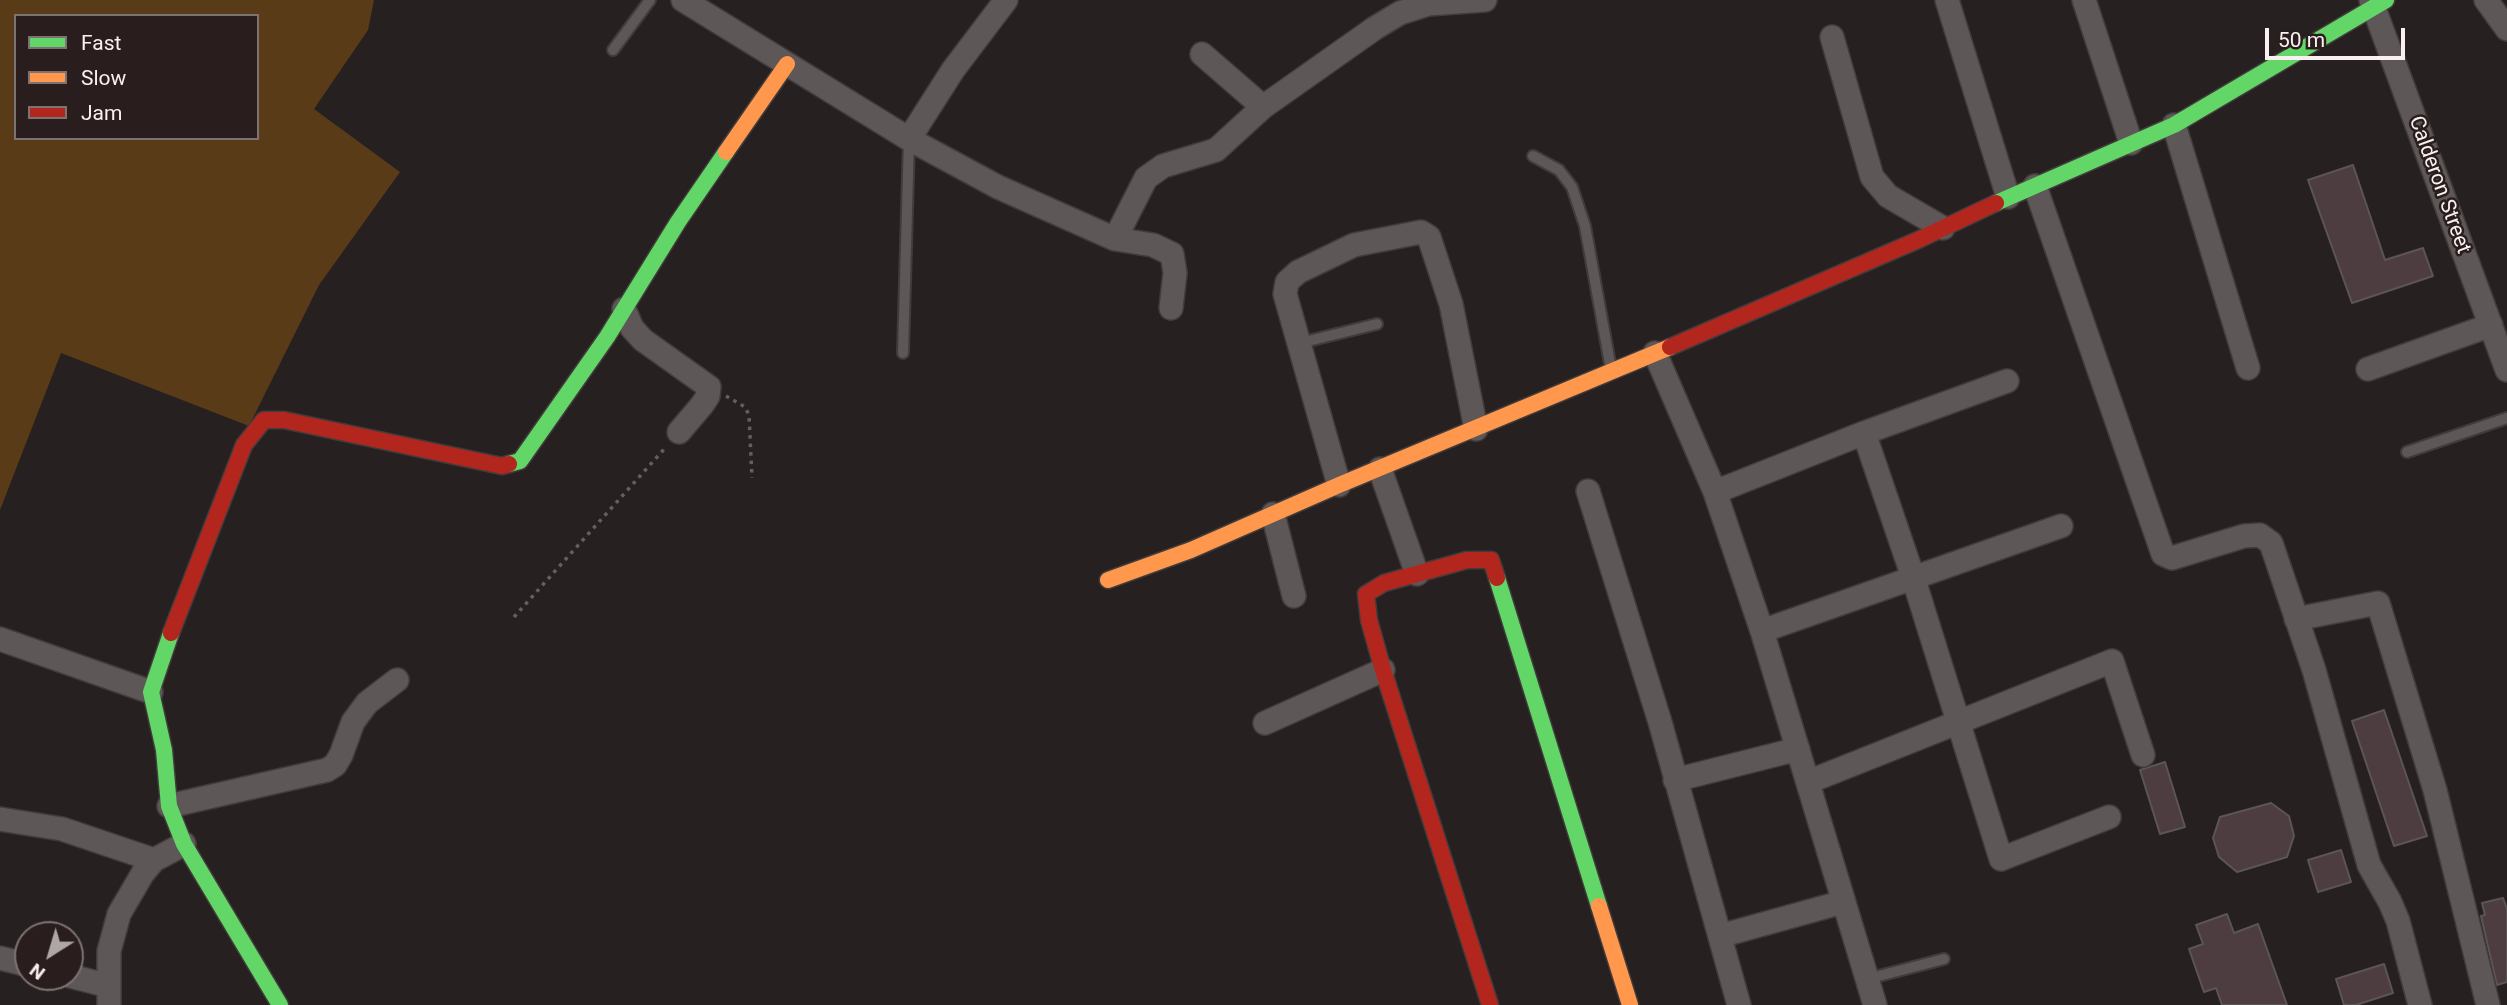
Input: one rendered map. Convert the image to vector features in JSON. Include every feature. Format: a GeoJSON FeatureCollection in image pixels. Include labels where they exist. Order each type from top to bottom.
{"type":"FeatureCollection","features":[{"type":"Feature","properties":{"kind":"street"},"geometry":{"type":"LineString","coordinates":[[683,0],[909,139],[998,187],[1115,239],[1153,245],[1172,254],[1175,273],[1171,308]]}},
{"type":"Feature","properties":{"kind":"street"},"geometry":{"type":"LineString","coordinates":[[716,0],[720,23]]}},
{"type":"Feature","properties":{"kind":"street"},"geometry":{"type":"LineString","coordinates":[[909,139],[953,70],[1006,0]]}},
{"type":"Feature","properties":{"kind":"street"},"geometry":{"type":"LineString","coordinates":[[1115,239],[1146,178],[1163,166],[1216,150],[1263,107],[1375,28],[1400,13],[1428,4],[1486,0]]}},
{"type":"Feature","properties":{"kind":"street"},"geometry":{"type":"LineString","coordinates":[[1947,0],[2008,197]]}},
{"type":"Feature","properties":{"kind":"street"},"geometry":{"type":"LineString","coordinates":[[2084,0],[2131,143]]}},
{"type":"Feature","properties":{"kind":"street"},"geometry":{"type":"LineString","coordinates":[[2486,0],[2507,29]]}},
{"type":"Feature","properties":{"kind":"street"},"geometry":{"type":"LineString","coordinates":[[1108,580],[1191,550],[1339,485],[1656,353],[2174,125],[2377,3]]}},
{"type":"Feature","properties":{"kind":"street","name":"Calderon Street"},"geometry":{"type":"LineString","coordinates":[[2377,3],[2507,370]]}},
{"type":"Feature","properties":{"kind":"street"},"geometry":{"type":"LineString","coordinates":[[1832,37],[1872,177],[1888,196],[1942,228]]}},
{"type":"Feature","properties":{"kind":"street"},"geometry":{"type":"LineString","coordinates":[[1202,54],[1263,107]]}},
{"type":"Feature","properties":{"kind":"street"},"geometry":{"type":"LineString","coordinates":[[280,1005],[184,844],[169,806],[164,750],[151,692],[169,638],[244,445],[264,420],[284,420],[502,466],[520,461],[624,309],[678,222],[787,64]]}},
{"type":"Feature","properties":{"kind":"street"},"geometry":{"type":"LineString","coordinates":[[2174,125],[2248,368]]}},
{"type":"Feature","properties":{"kind":"street"},"geometry":{"type":"LineString","coordinates":[[2035,186],[2163,554],[2172,558],[2244,536],[2260,535],[2271,544],[2314,670],[2369,865],[2398,921],[2420,1005]]}},
{"type":"Feature","properties":{"kind":"street"},"geometry":{"type":"LineString","coordinates":[[1339,485],[1285,295],[1287,282],[1297,272],[1354,245],[1421,232],[1429,237],[1451,304],[1476,429]]}},
{"type":"Feature","properties":{"kind":"street"},"geometry":{"type":"LineString","coordinates":[[624,309],[632,328],[643,340],[709,387],[708,396],[702,405],[678,432]]}},
{"type":"Feature","properties":{"kind":"street"},"geometry":{"type":"LineString","coordinates":[[2368,369],[2491,325]]}},
{"type":"Feature","properties":{"kind":"street"},"geometry":{"type":"LineString","coordinates":[[1656,353],[1715,492],[1762,631],[1875,1005]]}},
{"type":"Feature","properties":{"kind":"street"},"geometry":{"type":"LineString","coordinates":[[1715,492],[1864,433],[2007,381]]}},
{"type":"Feature","properties":{"kind":"street"},"geometry":{"type":"LineString","coordinates":[[1864,433],[1913,577],[2001,859],[2109,817]]}},
{"type":"Feature","properties":{"kind":"street"},"geometry":{"type":"LineString","coordinates":[[1380,469],[1417,574]]}},
{"type":"Feature","properties":{"kind":"street"},"geometry":{"type":"LineString","coordinates":[[1588,491],[1660,722],[1739,1005]]}},
{"type":"Feature","properties":{"kind":"street"},"geometry":{"type":"LineString","coordinates":[[1273,514],[1294,596]]}},
{"type":"Feature","properties":{"kind":"street"},"geometry":{"type":"LineString","coordinates":[[1762,631],[2061,526]]}},
{"type":"Feature","properties":{"kind":"street"},"geometry":{"type":"LineString","coordinates":[[1490,1005],[1383,670],[1369,620],[1366,594],[1384,583],[1467,560],[1490,560],[1630,1005]]}},
{"type":"Feature","properties":{"kind":"street"},"geometry":{"type":"LineString","coordinates":[[2296,619],[2378,603],[2435,790],[2488,1005]]}},
{"type":"Feature","properties":{"kind":"street"},"geometry":{"type":"LineString","coordinates":[[0,639],[151,692]]}},
{"type":"Feature","properties":{"kind":"street"},"geometry":{"type":"LineString","coordinates":[[1808,782],[2112,661],[2143,755]]}},
{"type":"Feature","properties":{"kind":"street"},"geometry":{"type":"LineString","coordinates":[[1265,723],[1383,670]]}},
{"type":"Feature","properties":{"kind":"street"},"geometry":{"type":"LineString","coordinates":[[169,806],[327,770],[335,765],[341,755],[353,722],[368,703],[397,680]]}},
{"type":"Feature","properties":{"kind":"street"},"geometry":{"type":"LineString","coordinates":[[1675,780],[1798,749]]}},
{"type":"Feature","properties":{"kind":"street"},"geometry":{"type":"LineString","coordinates":[[0,819],[62,829],[154,860]]}},
{"type":"Feature","properties":{"kind":"street"},"geometry":{"type":"LineString","coordinates":[[84,983],[109,996],[109,951],[114,926],[143,873],[154,860],[184,844]]}},
{"type":"Feature","properties":{"kind":"street"},"geometry":{"type":"LineString","coordinates":[[1720,936],[1843,902]]}},
{"type":"Feature","properties":{"kind":"lane"},"geometry":{"type":"LineString","coordinates":[[613,50],[650,0]]}},
{"type":"Feature","properties":{"kind":"lane"},"geometry":{"type":"LineString","coordinates":[[903,353],[909,139]]}},
{"type":"Feature","properties":{"kind":"lane"},"geometry":{"type":"LineString","coordinates":[[1533,156],[1559,170],[1572,187],[1585,226],[1611,372]]}},
{"type":"Feature","properties":{"kind":"lane"},"geometry":{"type":"LineString","coordinates":[[1300,343],[1377,324]]}},
{"type":"Feature","properties":{"kind":"lane"},"geometry":{"type":"LineString","coordinates":[[2407,452],[2507,418]]}},
{"type":"Feature","properties":{"kind":"lane"},"geometry":{"type":"LineString","coordinates":[[1867,979],[1944,959]]}},
{"type":"Feature","properties":{"kind":"path"},"geometry":{"type":"LineString","coordinates":[[709,387],[745,407],[749,415],[752,478]]}},
{"type":"Feature","properties":{"kind":"path"},"geometry":{"type":"LineString","coordinates":[[514,617],[678,432]]}},
{"type":"Feature","properties":{"kind":"shaded area"},"geometry":{"type":"Polygon","coordinates":[[[0,0],[374,0],[368,30],[314,109],[400,172],[319,285],[249,426],[61,353],[0,510],[0,0]]]}},
{"type":"Feature","properties":{"kind":"building"},"geometry":{"type":"Polygon","coordinates":[[[2353,165],[2385,260],[2423,248],[2433,276],[2352,303],[2308,180],[2353,165]]]}},
{"type":"Feature","properties":{"kind":"building"},"geometry":{"type":"Polygon","coordinates":[[[2384,710],[2427,836],[2394,846],[2352,721],[2384,710]]]}},
{"type":"Feature","properties":{"kind":"building"},"geometry":{"type":"Polygon","coordinates":[[[2165,762],[2185,827],[2160,834],[2140,770],[2165,762]]]}},
{"type":"Feature","properties":{"kind":"building"},"geometry":{"type":"Polygon","coordinates":[[[2271,803],[2289,816],[2294,836],[2287,857],[2237,872],[2219,857],[2213,838],[2220,817],[2271,803]]]}},
{"type":"Feature","properties":{"kind":"building"},"geometry":{"type":"Polygon","coordinates":[[[2341,850],[2351,882],[2318,892],[2308,860],[2341,850]]]}},
{"type":"Feature","properties":{"kind":"building"},"geometry":{"type":"Polygon","coordinates":[[[2503,898],[2507,909],[2507,982],[2497,985],[2481,916],[2485,915],[2482,903],[2503,898]]]}},
{"type":"Feature","properties":{"kind":"building"},"geometry":{"type":"Polygon","coordinates":[[[2227,914],[2234,933],[2258,924],[2287,1005],[2222,1005],[2216,988],[2204,992],[2189,949],[2203,944],[2196,925],[2227,914]]]}},
{"type":"Feature","properties":{"kind":"building"},"geometry":{"type":"Polygon","coordinates":[[[2384,964],[2393,993],[2356,1005],[2344,1005],[2336,979],[2384,964]]]}},
{"type":"Feature","properties":{"kind":"traffic: fast"},"geometry":{"type":"LineString","coordinates":[[1996,203],[2174,125],[2386,0]]}},
{"type":"Feature","properties":{"kind":"traffic: fast"},"geometry":{"type":"LineString","coordinates":[[509,464],[520,461],[607,337],[678,222],[726,152]]}},
{"type":"Feature","properties":{"kind":"traffic: fast"},"geometry":{"type":"LineString","coordinates":[[1497,578],[1599,906]]}},
{"type":"Feature","properties":{"kind":"traffic: fast"},"geometry":{"type":"LineString","coordinates":[[171,633],[151,692],[164,750],[169,806],[184,844],[280,1005]]}},
{"type":"Feature","properties":{"kind":"traffic: slow"},"geometry":{"type":"LineString","coordinates":[[726,152],[787,64]]}},
{"type":"Feature","properties":{"kind":"traffic: slow"},"geometry":{"type":"LineString","coordinates":[[1108,580],[1191,550],[1670,347]]}},
{"type":"Feature","properties":{"kind":"traffic: slow"},"geometry":{"type":"LineString","coordinates":[[1599,906],[1630,1005]]}},
{"type":"Feature","properties":{"kind":"traffic: jam"},"geometry":{"type":"LineString","coordinates":[[1670,347],[1918,240],[1996,203]]}},
{"type":"Feature","properties":{"kind":"traffic: jam"},"geometry":{"type":"LineString","coordinates":[[171,633],[244,445],[264,420],[284,420],[502,466],[509,464]]}},
{"type":"Feature","properties":{"kind":"traffic: jam"},"geometry":{"type":"LineString","coordinates":[[1490,1005],[1383,670],[1369,620],[1366,594],[1384,583],[1467,560],[1491,560],[1497,578]]}}]}
